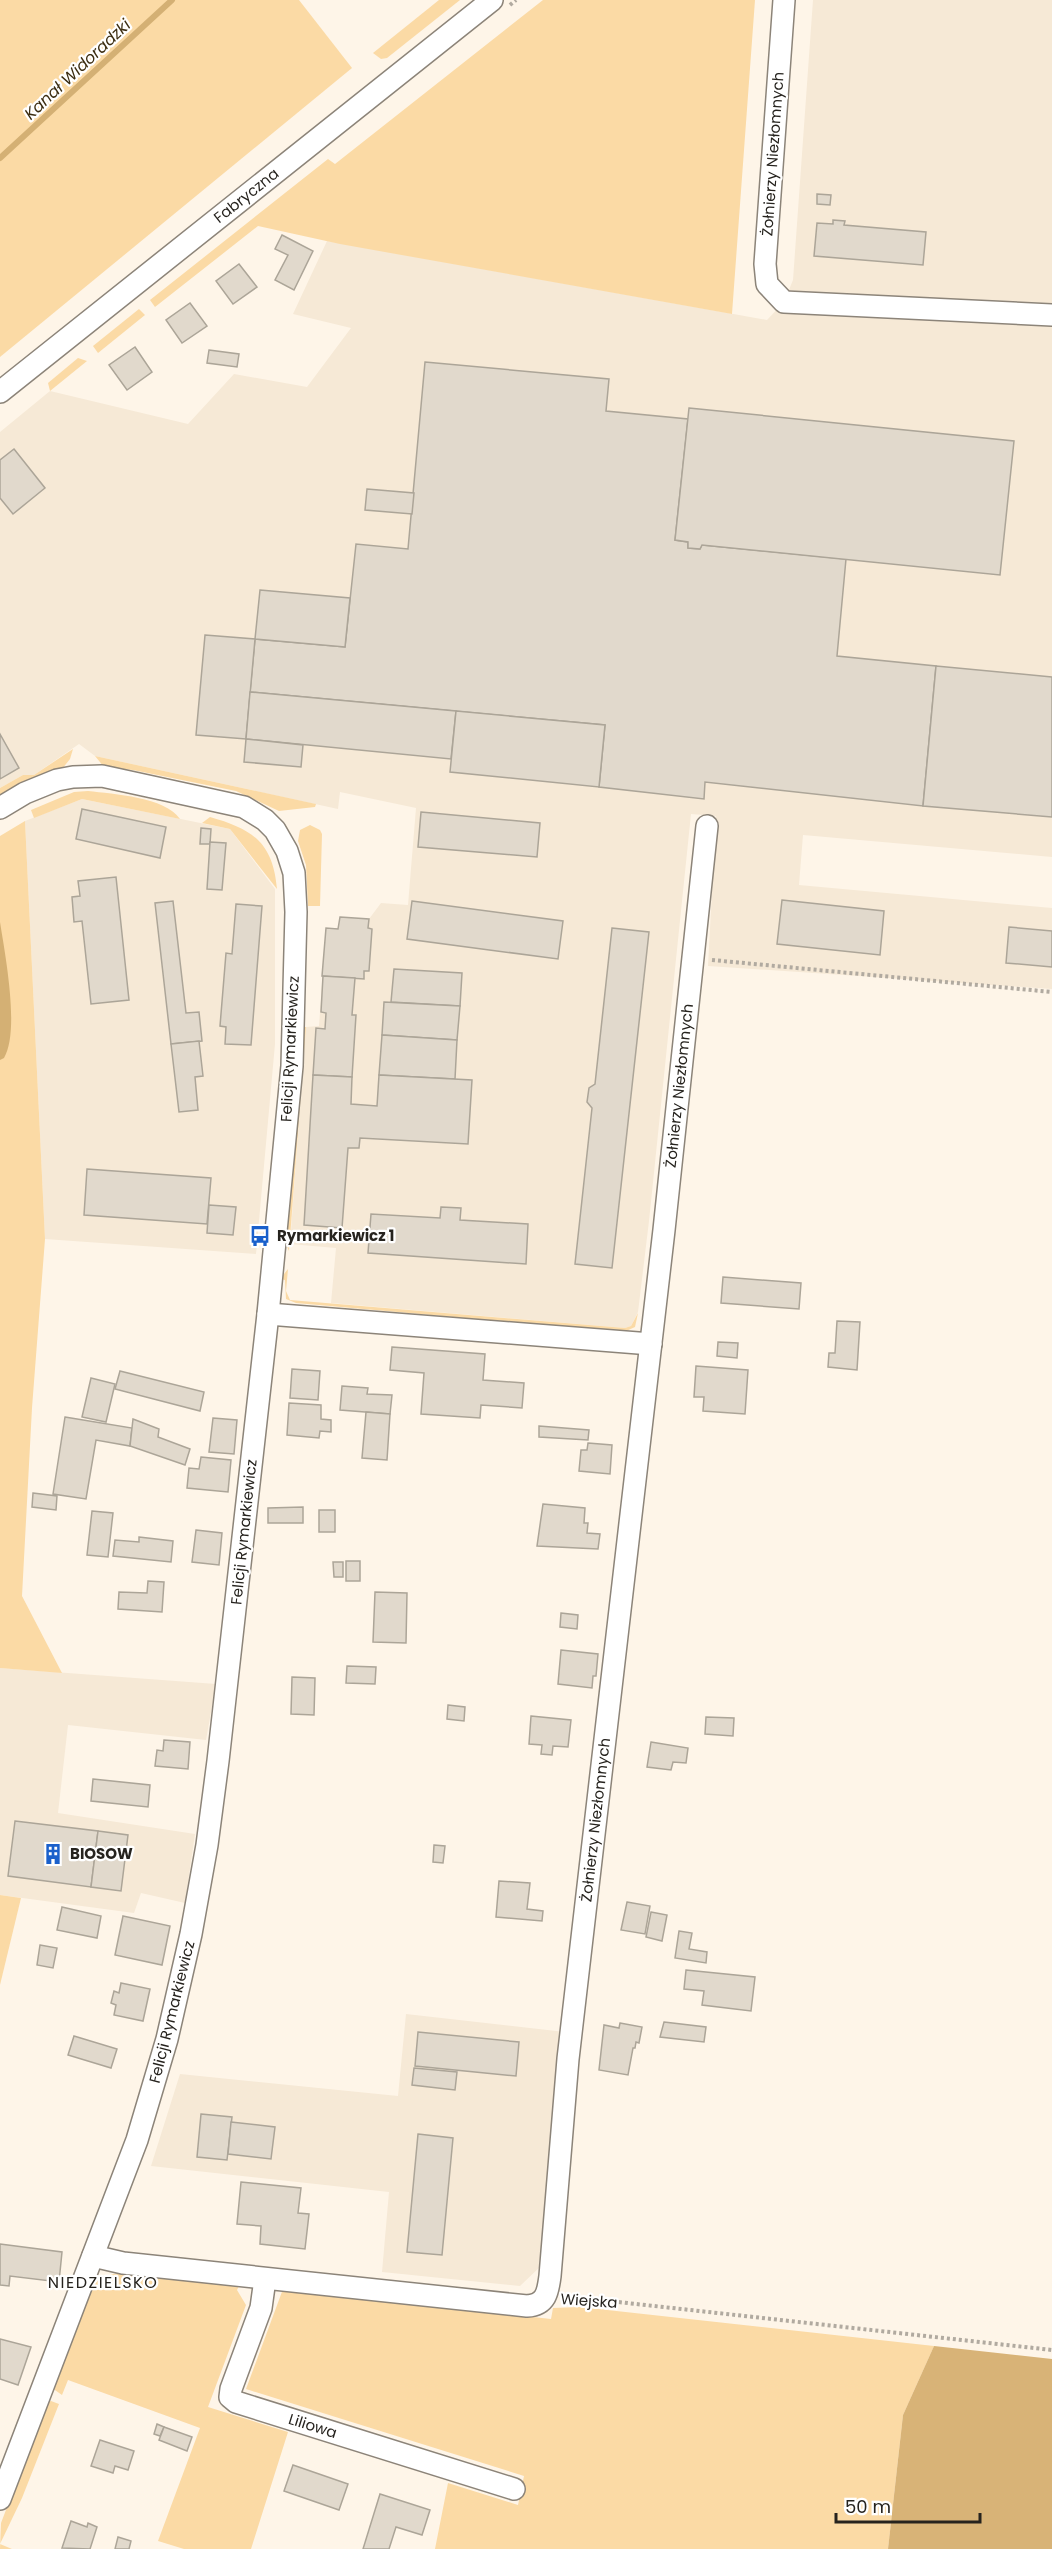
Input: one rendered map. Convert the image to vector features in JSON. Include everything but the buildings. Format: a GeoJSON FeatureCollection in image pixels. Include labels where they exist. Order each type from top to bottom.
{"type":"FeatureCollection","features":[{"type":"Feature","properties":{"kind":"street","name":"Fabryczna"},"geometry":{"type":"LineString","coordinates":[[0,392],[492,0]]}},
{"type":"Feature","properties":{"kind":"street","name":"Żołnierzy Niezłomnych"},"geometry":{"type":"LineString","coordinates":[[784,0],[765,264],[767,284],[784,302],[1052,315]]}},
{"type":"Feature","properties":{"kind":"street","name":"Felicji Rymarkiewicz"},"geometry":{"type":"LineString","coordinates":[[0,808],[25,793],[57,780],[102,776],[244,807],[265,820],[282,841],[294,873],[296,912],[294,1020],[268,1314],[218,1761],[207,1845],[191,1935],[167,2039],[137,2140],[0,2499]]}},
{"type":"Feature","properties":{"kind":"street","name":"Żołnierzy Niezłomnych"},"geometry":{"type":"LineString","coordinates":[[546,2297],[550,2276],[568,2059],[651,1344],[707,826]]}},
{"type":"Feature","properties":{"kind":"street"},"geometry":{"type":"LineString","coordinates":[[268,1314],[651,1344]]}},
{"type":"Feature","properties":{"kind":"street","name":"Wiejska"},"geometry":{"type":"LineString","coordinates":[[93,2256],[123,2263],[527,2306],[540,2304],[546,2297]]}},
{"type":"Feature","properties":{"kind":"street","name":"Liliowa"},"geometry":{"type":"LineString","coordinates":[[266,2279],[261,2308],[230,2397],[236,2402],[514,2489]]}},
{"type":"Feature","properties":{"kind":"path"},"geometry":{"type":"LineString","coordinates":[[693,958],[1052,992]]}},
{"type":"Feature","properties":{"kind":"path","name":"Wiejska"},"geometry":{"type":"LineString","coordinates":[[546,2297],[600,2300],[1052,2350]]}},
{"type":"Feature","properties":{"kind":"shaded area"},"geometry":{"type":"Polygon","coordinates":[[[0,0],[299,0],[352,68],[0,357],[0,0]]]}},
{"type":"Feature","properties":{"kind":"shaded area"},"geometry":{"type":"Polygon","coordinates":[[[439,0],[460,0],[387,58],[381,59],[373,53],[439,0]]]}},
{"type":"Feature","properties":{"kind":"shaded area"},"geometry":{"type":"Polygon","coordinates":[[[543,0],[755,0],[732,314],[340,244],[258,226],[155,307],[150,300],[328,159],[335,164],[543,0]]]}},
{"type":"Feature","properties":{"kind":"shaded area"},"geometry":{"type":"Polygon","coordinates":[[[813,0],[1052,0],[1052,857],[803,835],[799,885],[1052,908],[1052,989],[708,966],[716,816],[691,814],[649,1221],[638,1312],[631,1326],[625,1328],[331,1303],[336,1248],[290,1244],[306,1027],[319,1026],[326,928],[338,928],[340,917],[369,919],[381,903],[408,905],[416,808],[340,792],[338,809],[95,756],[79,744],[34,775],[23,775],[0,788],[0,432],[50,391],[188,424],[234,374],[307,387],[351,328],[293,314],[327,241],[767,320],[784,302],[793,280],[813,0]]]}},
{"type":"Feature","properties":{"kind":"shaded area"},"geometry":{"type":"Polygon","coordinates":[[[139,309],[145,315],[98,353],[93,346],[139,309]]]}},
{"type":"Feature","properties":{"kind":"shaded area"},"geometry":{"type":"Polygon","coordinates":[[[78,358],[87,361],[50,391],[48,383],[78,358]]]}},
{"type":"Feature","properties":{"kind":"shaded area"},"geometry":{"type":"Polygon","coordinates":[[[73,749],[70,759],[62,769],[0,798],[0,788],[23,775],[34,775],[73,749]]]}},
{"type":"Feature","properties":{"kind":"shaded area"},"geometry":{"type":"Polygon","coordinates":[[[95,756],[316,804],[315,807],[279,811],[236,791],[133,770],[104,767],[95,756]]]}},
{"type":"Feature","properties":{"kind":"shaded area"},"geometry":{"type":"Polygon","coordinates":[[[88,791],[125,795],[151,801],[173,812],[180,819],[82,799],[34,818],[31,810],[74,792],[88,791]]]}},
{"type":"Feature","properties":{"kind":"shaded area"},"geometry":{"type":"Polygon","coordinates":[[[82,799],[230,829],[275,889],[275,1044],[256,1254],[45,1239],[25,821],[82,799]]]}},
{"type":"Feature","properties":{"kind":"shaded area"},"geometry":{"type":"Polygon","coordinates":[[[210,817],[238,827],[258,840],[271,860],[277,889],[230,829],[202,823],[210,817]]]}},
{"type":"Feature","properties":{"kind":"shaded area"},"geometry":{"type":"Polygon","coordinates":[[[25,821],[45,1239],[32,1408],[22,1596],[62,1673],[0,1668],[0,836],[25,821]]]}},
{"type":"Feature","properties":{"kind":"shaded area"},"geometry":{"type":"Polygon","coordinates":[[[310,825],[320,830],[322,834],[320,906],[308,906],[306,865],[298,841],[300,830],[310,825]]]}},
{"type":"Feature","properties":{"kind":"shaded area"},"geometry":{"type":"Polygon","coordinates":[[[0,922],[8,972],[11,1030],[9,1046],[4,1058],[0,1060],[0,922]]]}},
{"type":"Feature","properties":{"kind":"shaded area"},"geometry":{"type":"Polygon","coordinates":[[[302,1027],[306,1027],[289,1251],[285,1242],[302,1027]]]}},
{"type":"Feature","properties":{"kind":"shaded area"},"geometry":{"type":"Polygon","coordinates":[[[288,1269],[286,1291],[290,1300],[625,1328],[631,1326],[638,1313],[635,1327],[624,1332],[296,1303],[286,1299],[285,1280],[280,1279],[288,1269]]]}},
{"type":"Feature","properties":{"kind":"shaded area"},"geometry":{"type":"Polygon","coordinates":[[[0,1668],[216,1684],[206,1740],[68,1725],[58,1813],[195,1834],[185,1903],[141,1893],[134,1913],[0,1895],[0,1668]]]}},
{"type":"Feature","properties":{"kind":"shaded area"},"geometry":{"type":"Polygon","coordinates":[[[0,1895],[21,1898],[0,1985],[0,1895]]]}},
{"type":"Feature","properties":{"kind":"shaded area"},"geometry":{"type":"Polygon","coordinates":[[[406,2014],[565,2032],[543,2264],[520,2286],[382,2272],[389,2192],[151,2166],[180,2074],[398,2096],[406,2014]]]}},
{"type":"Feature","properties":{"kind":"shaded area"},"geometry":{"type":"Polygon","coordinates":[[[121,2272],[240,2284],[237,2290],[246,2305],[208,2407],[288,2432],[251,2549],[184,2549],[158,2541],[200,2428],[68,2380],[62,2395],[52,2388],[90,2288],[100,2278],[121,2272]]]}},
{"type":"Feature","properties":{"kind":"shaded area"},"geometry":{"type":"Polygon","coordinates":[[[283,2289],[551,2319],[553,2308],[580,2307],[934,2346],[903,2415],[888,2549],[435,2549],[448,2483],[518,2505],[524,2476],[246,2389],[283,2289]]]}},
{"type":"Feature","properties":{"kind":"shaded area"},"geometry":{"type":"Polygon","coordinates":[[[934,2346],[1052,2359],[1052,2549],[888,2549],[903,2415],[934,2346]]]}},
{"type":"Feature","properties":{"kind":"shaded area"},"geometry":{"type":"Polygon","coordinates":[[[47,2402],[59,2404],[22,2498],[0,2544],[1,2523],[47,2402]]]}},
{"type":"Feature","properties":{"kind":"shaded area"},"geometry":{"type":"Polygon","coordinates":[[[0,2544],[12,2549],[0,2549],[0,2544]]]}},
{"type":"Feature","properties":{"kind":"waterway","name":"Kanał Widoradzki"},"geometry":{"type":"LineString","coordinates":[[0,158],[172,0]]}},
{"type":"Feature","properties":{"kind":"place","name":"Rymarkiewicz 1"},"geometry":{"type":"Point","coordinates":[260,1236]}},
{"type":"Feature","properties":{"kind":"place","name":"BIOSOW"},"geometry":{"type":"Point","coordinates":[53,1854]}},
{"type":"Feature","properties":{"kind":"district","name":"NIEDZIELSKO"},"geometry":{"type":"Point","coordinates":[103,2282]}}]}
